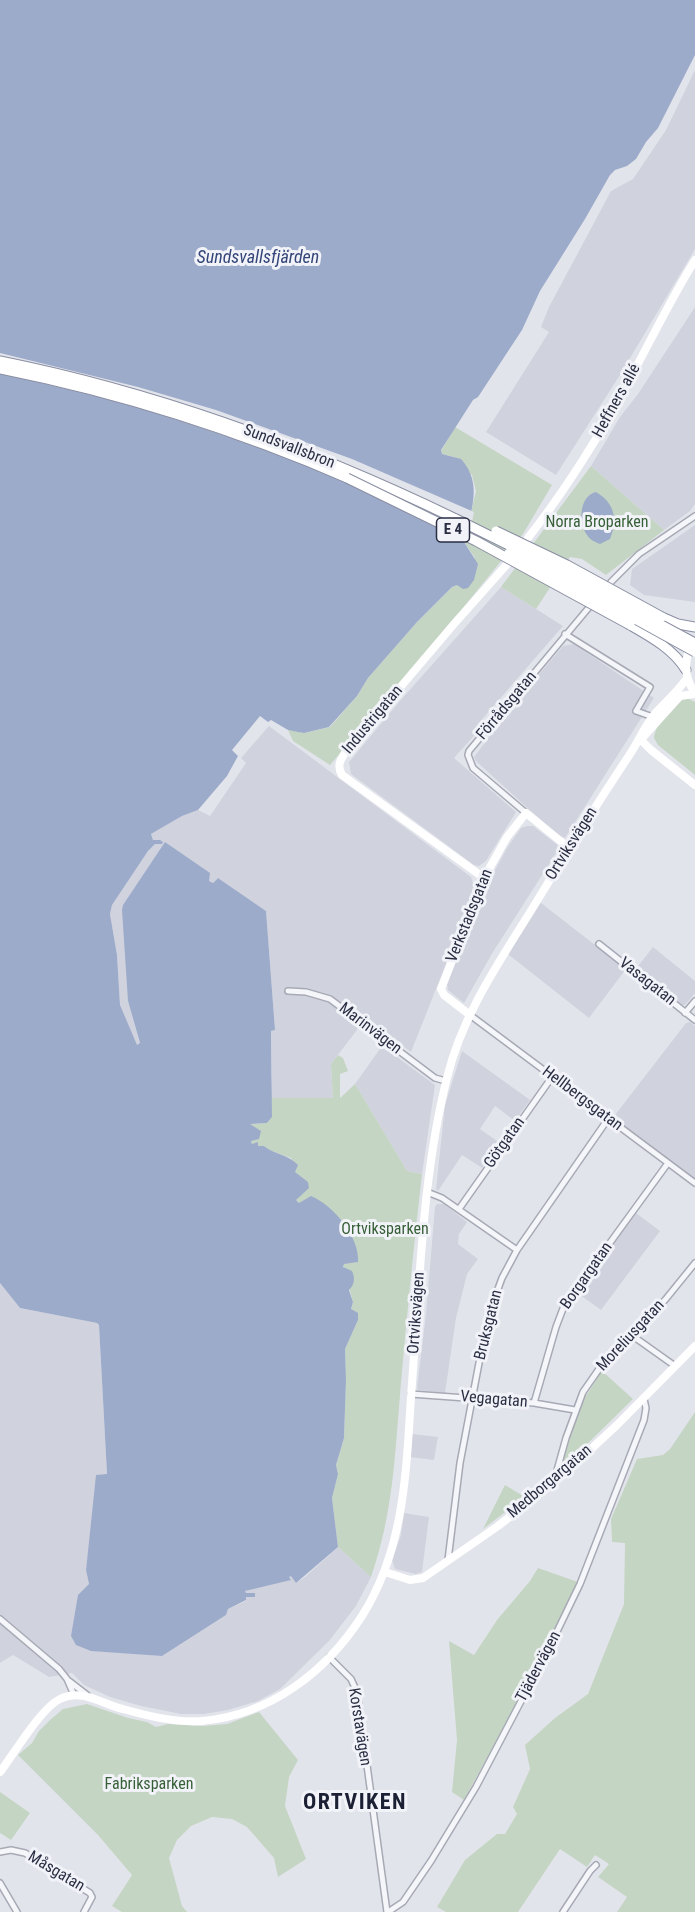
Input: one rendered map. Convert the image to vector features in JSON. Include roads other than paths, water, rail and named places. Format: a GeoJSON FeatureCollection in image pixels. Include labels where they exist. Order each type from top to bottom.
{"type":"FeatureCollection","features":[{"type":"Feature","properties":{"kind":"highway","name":"Sundsvallsbron"},"geometry":{"type":"LineString","coordinates":[[0,361],[70,377],[183,408],[315,456],[456,519],[563,572],[694,645]]}},
{"type":"Feature","properties":{"kind":"highway","name":"Sundsvallsbron"},"geometry":{"type":"LineString","coordinates":[[0,369],[67,384],[164,411],[277,449],[479,538],[617,609],[694,645]]}},
{"type":"Feature","properties":{"kind":"highway","name":"E 4"},"geometry":{"type":"LineString","coordinates":[[347,478],[476,541],[652,637],[669,651],[687,674]]}},
{"type":"Feature","properties":{"kind":"highway","name":"E 4"},"geometry":{"type":"LineString","coordinates":[[456,519],[498,532],[525,544],[662,617],[678,624],[695,627]]}},
{"type":"Feature","properties":{"kind":"street","name":"Heffners allé"},"geometry":{"type":"LineString","coordinates":[[529,537],[581,464],[695,260]]}},
{"type":"Feature","properties":{"kind":"street"},"geometry":{"type":"LineString","coordinates":[[611,582],[639,554],[695,516]]}},
{"type":"Feature","properties":{"kind":"street","name":"Industrigatan"},"geometry":{"type":"LineString","coordinates":[[484,878],[342,775],[339,766],[347,750],[509,562]]}},
{"type":"Feature","properties":{"kind":"street","name":"Förrådsgatan"},"geometry":{"type":"LineString","coordinates":[[568,848],[473,768],[468,755],[591,604]]}},
{"type":"Feature","properties":{"kind":"street"},"geometry":{"type":"LineString","coordinates":[[565,634],[650,687],[636,711],[652,717]]}},
{"type":"Feature","properties":{"kind":"street"},"geometry":{"type":"LineString","coordinates":[[694,645],[687,674],[695,693]]}},
{"type":"Feature","properties":{"kind":"street","name":"Ortviksvägen"},"geometry":{"type":"LineString","coordinates":[[0,1618],[87,1695],[115,1707],[156,1717],[200,1721],[240,1715],[265,1705],[296,1687],[329,1656],[356,1625],[385,1572],[396,1540],[401,1515],[427,1192],[434,1138],[454,1051],[470,1015],[504,954],[568,848],[652,717],[678,692],[687,674]]}},
{"type":"Feature","properties":{"kind":"street","name":"Ortviksvägen"},"geometry":{"type":"LineString","coordinates":[[640,739],[680,696],[695,693]]}},
{"type":"Feature","properties":{"kind":"street"},"geometry":{"type":"LineString","coordinates":[[640,739],[695,785]]}},
{"type":"Feature","properties":{"kind":"street","name":"Verkstadsgatan"},"geometry":{"type":"LineString","coordinates":[[470,1015],[444,995],[441,989],[484,878],[507,837],[526,813]]}},
{"type":"Feature","properties":{"kind":"street","name":"Vasagatan"},"geometry":{"type":"LineString","coordinates":[[599,944],[695,1020]]}},
{"type":"Feature","properties":{"kind":"street","name":"Marinvägen"},"geometry":{"type":"LineString","coordinates":[[288,991],[306,992],[330,999],[435,1078],[446,1081]]}},
{"type":"Feature","properties":{"kind":"street"},"geometry":{"type":"LineString","coordinates":[[685,1013],[695,1001]]}},
{"type":"Feature","properties":{"kind":"street","name":"Hellbergsgatan"},"geometry":{"type":"LineString","coordinates":[[470,1015],[695,1183]]}},
{"type":"Feature","properties":{"kind":"street","name":"Götgatan"},"geometry":{"type":"LineString","coordinates":[[459,1209],[552,1077]]}},
{"type":"Feature","properties":{"kind":"street","name":"Bruksgatan"},"geometry":{"type":"LineString","coordinates":[[448,1560],[459,1468],[491,1308],[502,1278],[517,1250],[608,1119]]}},
{"type":"Feature","properties":{"kind":"street","name":"Borgargatan"},"geometry":{"type":"LineString","coordinates":[[534,1403],[564,1306],[668,1163]]}},
{"type":"Feature","properties":{"kind":"street"},"geometry":{"type":"LineString","coordinates":[[427,1192],[459,1209],[517,1250]]}},
{"type":"Feature","properties":{"kind":"street","name":"Moreliusgatan"},"geometry":{"type":"LineString","coordinates":[[553,1483],[575,1410],[583,1392],[606,1359],[665,1300],[695,1263]]}},
{"type":"Feature","properties":{"kind":"street"},"geometry":{"type":"LineString","coordinates":[[630,1334],[675,1366]]}},
{"type":"Feature","properties":{"kind":"street","name":"Medborgargatan"},"geometry":{"type":"LineString","coordinates":[[385,1572],[410,1580],[419,1580],[498,1526],[553,1483],[644,1399],[695,1346]]}},
{"type":"Feature","properties":{"kind":"street","name":"Vegagatan"},"geometry":{"type":"LineString","coordinates":[[411,1394],[473,1397],[575,1410]]}},
{"type":"Feature","properties":{"kind":"street","name":"Tjädervägen"},"geometry":{"type":"LineString","coordinates":[[388,1912],[403,1902],[416,1884],[476,1787],[563,1622],[644,1420],[646,1408],[644,1399]]}},
{"type":"Feature","properties":{"kind":"street","name":"Korstavägen"},"geometry":{"type":"LineString","coordinates":[[329,1656],[351,1679],[357,1692],[388,1912]]}},
{"type":"Feature","properties":{"kind":"street","name":"Ortviksvägen"},"geometry":{"type":"LineString","coordinates":[[67,1678],[74,1695],[87,1695]]}},
{"type":"Feature","properties":{"kind":"street"},"geometry":{"type":"LineString","coordinates":[[0,1772],[45,1711],[60,1699],[74,1695]]}},
{"type":"Feature","properties":{"kind":"street","name":"Måsgatan"},"geometry":{"type":"LineString","coordinates":[[0,1852],[11,1850],[25,1853],[86,1890],[92,1897],[84,1912]]}},
{"type":"Feature","properties":{"kind":"street"},"geometry":{"type":"LineString","coordinates":[[563,1912],[596,1865]]}},
{"type":"Feature","properties":{"kind":"street"},"geometry":{"type":"LineString","coordinates":[[0,1883],[17,1912]]}},
{"type":"Feature","properties":{"kind":"water","name":"Sundsvallsfjärden"},"geometry":{"type":"Polygon","coordinates":[[[0,0],[695,0],[695,55],[658,128],[636,159],[610,175],[540,291],[522,330],[441,450],[442,454],[461,459],[472,478],[474,489],[472,510],[464,542],[478,564],[474,580],[468,588],[463,589],[457,585],[452,587],[417,622],[329,727],[304,733],[288,730],[260,716],[232,750],[238,756],[227,776],[198,810],[182,816],[151,834],[153,840],[160,840],[162,844],[155,844],[148,851],[112,905],[110,914],[117,955],[120,1005],[137,1045],[140,1043],[128,1001],[122,910],[123,905],[165,842],[210,873],[209,881],[213,883],[218,878],[266,911],[275,1030],[271,1031],[272,1117],[267,1123],[250,1124],[261,1131],[259,1139],[251,1141],[252,1144],[258,1142],[258,1146],[264,1146],[298,1165],[295,1172],[308,1182],[309,1188],[296,1200],[299,1203],[311,1196],[336,1214],[355,1242],[358,1262],[344,1264],[343,1267],[352,1271],[353,1274],[353,1283],[349,1290],[353,1302],[351,1309],[358,1313],[358,1320],[345,1349],[344,1438],[336,1465],[338,1474],[332,1498],[338,1547],[296,1583],[291,1576],[289,1577],[291,1580],[245,1591],[255,1593],[255,1597],[246,1597],[246,1600],[228,1609],[226,1615],[162,1656],[91,1651],[76,1645],[71,1636],[78,1595],[89,1584],[86,1570],[96,1475],[107,1474],[99,1325],[20,1308],[0,1283],[0,0]]]}},
{"type":"Feature","properties":{"kind":"water"},"geometry":{"type":"Polygon","coordinates":[[[596,492],[611,507],[614,519],[610,539],[600,544],[591,540],[587,535],[581,517],[586,499],[596,492]]]}},
{"type":"Feature","properties":{"kind":"district","name":"ORTVIKEN"},"geometry":{"type":"Point","coordinates":[355,1803]}},
{"type":"Feature","properties":{"kind":"park label","name":"Norra Broparken"},"geometry":{"type":"Point","coordinates":[597,523]}},
{"type":"Feature","properties":{"kind":"park label","name":"Ortviksparken"},"geometry":{"type":"Point","coordinates":[385,1230]}},
{"type":"Feature","properties":{"kind":"park label","name":"Fabriksparken"},"geometry":{"type":"Point","coordinates":[149,1785]}}]}
